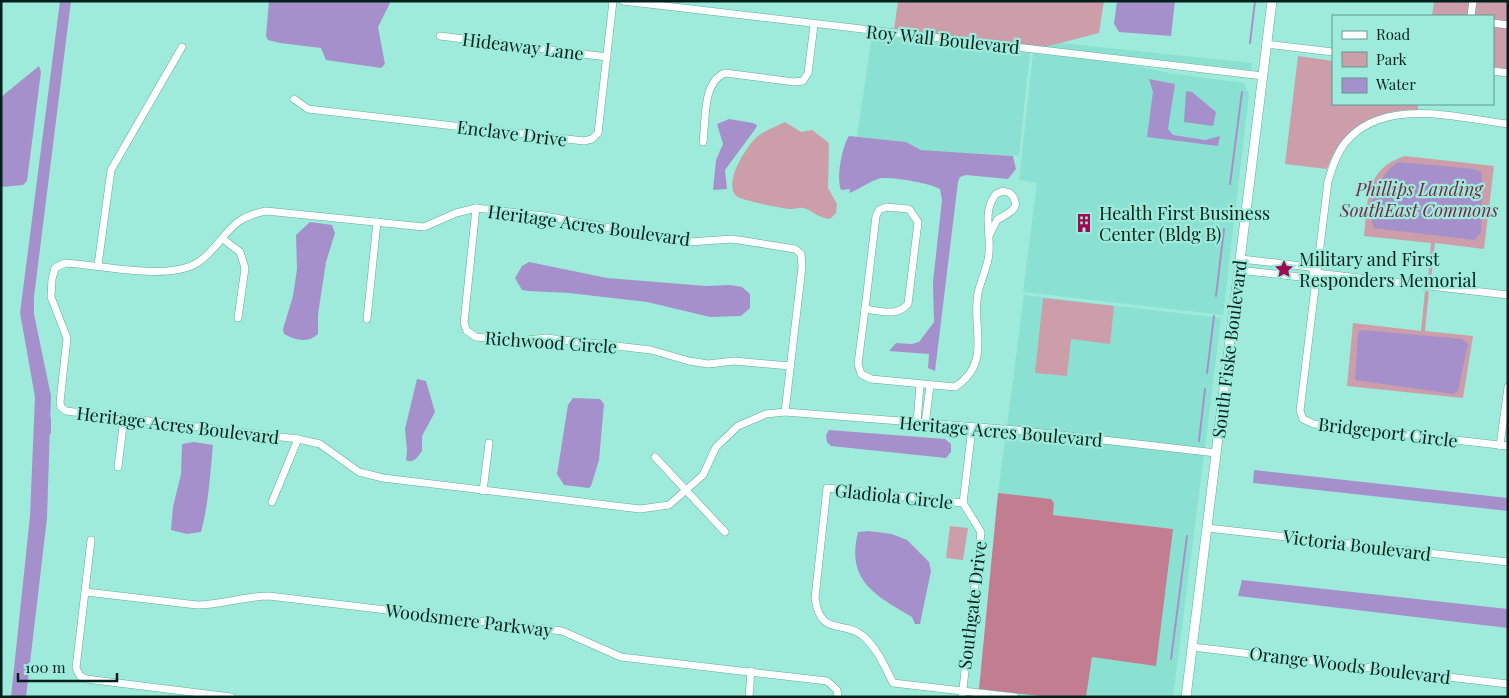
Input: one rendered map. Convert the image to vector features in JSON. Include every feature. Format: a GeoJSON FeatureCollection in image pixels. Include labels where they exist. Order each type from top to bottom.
{"type":"FeatureCollection","features":[{"type":"Feature","properties":{"kind":"main road","name":"South Fiske Boulevard"},"geometry":{"type":"LineString","coordinates":[[1186,697],[1272,1]]}},
{"type":"Feature","properties":{"kind":"street","name":"Enclave Drive"},"geometry":{"type":"LineString","coordinates":[[294,99],[308,109],[584,141],[592,139],[598,133],[613,1]]}},
{"type":"Feature","properties":{"kind":"street","name":"Roy Wall Boulevard"},"geometry":{"type":"LineString","coordinates":[[623,1],[814,25],[1263,76]]}},
{"type":"Feature","properties":{"kind":"street"},"geometry":{"type":"LineString","coordinates":[[1471,15],[1473,1]]}},
{"type":"Feature","properties":{"kind":"street"},"geometry":{"type":"LineString","coordinates":[[1494,23],[1508,25]]}},
{"type":"Feature","properties":{"kind":"street"},"geometry":{"type":"LineString","coordinates":[[703,142],[710,87],[716,77],[725,74],[794,82],[803,80],[808,73],[814,25]]}},
{"type":"Feature","properties":{"kind":"street","name":"Hideaway Lane"},"geometry":{"type":"LineString","coordinates":[[440,36],[607,57]]}},
{"type":"Feature","properties":{"kind":"street"},"geometry":{"type":"LineString","coordinates":[[1266,44],[1332,52]]}},
{"type":"Feature","properties":{"kind":"street"},"geometry":{"type":"LineString","coordinates":[[98,265],[111,170],[182,47]]}},
{"type":"Feature","properties":{"kind":"street"},"geometry":{"type":"LineString","coordinates":[[1494,71],[1508,73]]}},
{"type":"Feature","properties":{"kind":"street","name":"Bridgeport Circle"},"geometry":{"type":"LineString","coordinates":[[1504,446],[1314,424],[1303,419],[1300,410],[1328,182],[1334,164],[1345,144],[1363,127],[1389,116],[1407,114],[1508,124]]}},
{"type":"Feature","properties":{"kind":"street"},"geometry":{"type":"LineString","coordinates":[[865,309],[895,313],[902,311],[908,304],[918,222],[909,209],[886,207],[879,210],[876,216],[858,364],[861,374],[871,379],[930,386],[955,387],[961,384],[975,365],[979,345],[977,303],[988,264],[988,218],[993,198],[999,192],[1010,193],[1016,201],[1015,208],[1010,214],[996,220],[989,236]]}},
{"type":"Feature","properties":{"kind":"street","name":"Heritage Acres Boulevard"},"geometry":{"type":"LineString","coordinates":[[785,412],[802,267],[801,254],[795,249],[732,239],[689,242],[544,216],[476,208],[456,213],[424,227],[266,211],[250,215],[236,223],[223,239],[199,262],[183,270],[161,272],[65,263],[55,268],[52,279],[52,296],[67,338],[60,402],[61,407],[66,411],[298,439],[320,444],[359,472],[383,478],[640,509],[669,505],[703,475],[716,447],[738,426],[766,414],[785,412],[1016,430],[1216,453]]}},
{"type":"Feature","properties":{"kind":"street","name":"Richwood Circle"},"geometry":{"type":"LineString","coordinates":[[476,208],[464,323],[467,331],[476,337],[518,340],[546,338],[651,350],[689,361],[708,364],[734,361],[790,366]]}},
{"type":"Feature","properties":{"kind":"street"},"geometry":{"type":"LineString","coordinates":[[367,319],[377,222]]}},
{"type":"Feature","properties":{"kind":"street"},"geometry":{"type":"LineString","coordinates":[[223,239],[240,252],[245,268],[238,318]]}},
{"type":"Feature","properties":{"kind":"street"},"geometry":{"type":"LineString","coordinates":[[1241,259],[1310,267],[1316,273],[1508,294]]}},
{"type":"Feature","properties":{"kind":"street"},"geometry":{"type":"LineString","coordinates":[[1239,270],[1309,278],[1316,273]]}},
{"type":"Feature","properties":{"kind":"street"},"geometry":{"type":"LineString","coordinates":[[916,423],[920,385]]}},
{"type":"Feature","properties":{"kind":"street"},"geometry":{"type":"LineString","coordinates":[[926,424],[930,386]]}},
{"type":"Feature","properties":{"kind":"street"},"geometry":{"type":"LineString","coordinates":[[1504,446],[1508,387]]}},
{"type":"Feature","properties":{"kind":"street"},"geometry":{"type":"LineString","coordinates":[[118,467],[124,418]]}},
{"type":"Feature","properties":{"kind":"street"},"geometry":{"type":"LineString","coordinates":[[963,504],[972,428]]}},
{"type":"Feature","properties":{"kind":"street"},"geometry":{"type":"LineString","coordinates":[[272,502],[298,439]]}},
{"type":"Feature","properties":{"kind":"street"},"geometry":{"type":"LineString","coordinates":[[483,491],[489,443]]}},
{"type":"Feature","properties":{"kind":"street"},"geometry":{"type":"LineString","coordinates":[[655,457],[687,489],[725,532]]}},
{"type":"Feature","properties":{"kind":"street","name":"Gladiola Circle"},"geometry":{"type":"LineString","coordinates":[[962,694],[893,683],[880,658],[862,636],[826,623],[817,612],[815,598],[827,488],[963,504]]}},
{"type":"Feature","properties":{"kind":"street","name":"Southgate Drive"},"geometry":{"type":"LineString","coordinates":[[962,694],[980,532],[963,504]]}},
{"type":"Feature","properties":{"kind":"street","name":"Victoria Boulevard"},"geometry":{"type":"LineString","coordinates":[[1207,528],[1508,562]]}},
{"type":"Feature","properties":{"kind":"street"},"geometry":{"type":"LineString","coordinates":[[91,540],[76,668],[80,676],[86,679],[231,697]]}},
{"type":"Feature","properties":{"kind":"street","name":"Woodsmere Parkway"},"geometry":{"type":"LineString","coordinates":[[86,592],[197,605],[215,605],[256,596],[269,596],[552,630],[579,638],[621,656],[827,681],[837,690],[838,697]]}},
{"type":"Feature","properties":{"kind":"street","name":"Orange Woods Boulevard"},"geometry":{"type":"LineString","coordinates":[[1192,647],[1508,684]]}},
{"type":"Feature","properties":{"kind":"street"},"geometry":{"type":"LineString","coordinates":[[749,697],[751,672]]}},
{"type":"Feature","properties":{"kind":"street"},"geometry":{"type":"LineString","coordinates":[[962,694],[1015,697]]}},
{"type":"Feature","properties":{"kind":"shaded area"},"geometry":{"type":"Polygon","coordinates":[[[872,35],[1030,53],[1019,156],[921,150],[906,142],[857,137],[872,35]]]}},
{"type":"Feature","properties":{"kind":"shaded area"},"geometry":{"type":"Polygon","coordinates":[[[1061,43],[1252,63],[1251,70],[1045,47],[1061,43]]]}},
{"type":"Feature","properties":{"kind":"shaded area"},"geometry":{"type":"Polygon","coordinates":[[[1033,53],[1133,65],[1168,73],[1244,83],[1249,95],[1223,315],[1023,292],[1037,183],[1019,180],[1033,53]]]}},
{"type":"Feature","properties":{"kind":"shaded area"},"geometry":{"type":"Polygon","coordinates":[[[1024,295],[1221,318],[1205,448],[1007,426],[1024,295]]]}},
{"type":"Feature","properties":{"kind":"shaded area"},"geometry":{"type":"Polygon","coordinates":[[[1006,433],[1204,455],[1173,697],[1086,697],[1092,657],[1173,529],[1053,515],[1054,503],[998,493],[1006,433]]]}},
{"type":"Feature","properties":{"kind":"shaded area"},"geometry":{"type":"Polygon","coordinates":[[[998,493],[1051,499],[1054,503],[1053,515],[1173,529],[1156,666],[1092,657],[1086,697],[1049,697],[979,689],[998,493]]]}},
{"type":"Feature","properties":{"kind":"green space"},"geometry":{"type":"Polygon","coordinates":[[[898,1],[1104,1],[1099,33],[1045,47],[894,30],[898,1]]]}},
{"type":"Feature","properties":{"kind":"green space"},"geometry":{"type":"Polygon","coordinates":[[[1434,1],[1508,1],[1508,69],[1494,67],[1494,15],[1432,15],[1434,1]]]}},
{"type":"Feature","properties":{"kind":"green space"},"geometry":{"type":"Polygon","coordinates":[[[1298,56],[1332,61],[1332,105],[1418,105],[1418,110],[1388,113],[1362,124],[1342,143],[1333,155],[1327,169],[1285,164],[1298,56]]]}},
{"type":"Feature","properties":{"kind":"green space"},"geometry":{"type":"Polygon","coordinates":[[[785,122],[801,132],[812,130],[829,143],[828,188],[837,204],[836,213],[830,219],[821,217],[803,208],[787,209],[745,200],[736,196],[733,190],[734,173],[748,147],[758,136],[785,122]]]}},
{"type":"Feature","properties":{"kind":"green space","name":"Phillips Landing SouthEast Commons"},"geometry":{"type":"Polygon","coordinates":[[[1405,156],[1494,166],[1484,249],[1435,243],[1431,280],[1428,279],[1431,243],[1364,236],[1368,198],[1376,177],[1392,161],[1405,156]]]}},
{"type":"Feature","properties":{"kind":"green space"},"geometry":{"type":"Polygon","coordinates":[[[1425,291],[1429,291],[1425,331],[1473,336],[1463,398],[1347,386],[1353,323],[1421,331],[1425,291]]]}},
{"type":"Feature","properties":{"kind":"green space"},"geometry":{"type":"Polygon","coordinates":[[[1043,298],[1114,306],[1110,344],[1071,339],[1067,376],[1035,373],[1043,298]]]}},
{"type":"Feature","properties":{"kind":"green space"},"geometry":{"type":"Polygon","coordinates":[[[950,526],[968,528],[963,560],[946,558],[950,526]]]}},
{"type":"Feature","properties":{"kind":"water"},"geometry":{"type":"Polygon","coordinates":[[[60,1],[71,1],[34,297],[34,314],[51,396],[47,518],[26,697],[11,697],[30,516],[35,397],[20,313],[60,1]]]}},
{"type":"Feature","properties":{"kind":"water"},"geometry":{"type":"Polygon","coordinates":[[[269,1],[391,1],[378,27],[385,64],[381,68],[326,60],[321,48],[268,40],[266,36],[269,1]]]}},
{"type":"Feature","properties":{"kind":"water"},"geometry":{"type":"Polygon","coordinates":[[[1117,1],[1175,1],[1171,36],[1119,32],[1114,24],[1117,1]]]}},
{"type":"Feature","properties":{"kind":"water"},"geometry":{"type":"Polygon","coordinates":[[[39,66],[41,72],[27,181],[23,185],[1,187],[1,97],[39,66]]]}},
{"type":"Feature","properties":{"kind":"water"},"geometry":{"type":"Polygon","coordinates":[[[1149,79],[1175,84],[1168,129],[1173,135],[1205,140],[1220,136],[1218,146],[1147,137],[1153,92],[1149,79]]]}},
{"type":"Feature","properties":{"kind":"water"},"geometry":{"type":"Polygon","coordinates":[[[1186,91],[1192,92],[1216,112],[1213,126],[1184,122],[1186,91]]]}},
{"type":"Feature","properties":{"kind":"water"},"geometry":{"type":"Polygon","coordinates":[[[729,119],[757,125],[725,170],[727,189],[713,190],[716,160],[723,144],[717,124],[729,119]]]}},
{"type":"Feature","properties":{"kind":"water"},"geometry":{"type":"Polygon","coordinates":[[[849,136],[906,142],[921,150],[1013,156],[1016,169],[1008,179],[966,175],[960,177],[958,182],[935,371],[928,368],[929,354],[889,351],[896,343],[912,344],[919,342],[934,322],[933,282],[942,200],[940,189],[903,179],[882,178],[849,193],[850,189],[841,190],[839,178],[840,163],[849,136]]]}},
{"type":"Feature","properties":{"kind":"water","name":"Phillips Landing SouthEast Commons"},"geometry":{"type":"Polygon","coordinates":[[[1398,162],[1475,169],[1482,173],[1481,233],[1474,240],[1374,228],[1371,220],[1371,211],[1375,192],[1385,175],[1398,162]]]}},
{"type":"Feature","properties":{"kind":"water"},"geometry":{"type":"Polygon","coordinates":[[[310,222],[332,225],[335,233],[326,262],[318,314],[318,334],[310,339],[301,340],[284,334],[283,329],[293,296],[297,269],[296,235],[310,222]]]}},
{"type":"Feature","properties":{"kind":"water"},"geometry":{"type":"Polygon","coordinates":[[[529,262],[607,278],[742,287],[750,294],[750,308],[741,316],[710,317],[647,302],[569,293],[522,290],[515,278],[522,266],[529,262]]]}},
{"type":"Feature","properties":{"kind":"water"},"geometry":{"type":"Polygon","coordinates":[[[1362,330],[1462,339],[1468,344],[1458,391],[1453,394],[1355,380],[1358,332],[1362,330]]]}},
{"type":"Feature","properties":{"kind":"water"},"geometry":{"type":"Polygon","coordinates":[[[417,379],[426,381],[435,412],[422,436],[422,451],[419,456],[409,461],[406,460],[405,429],[417,379]]]}},
{"type":"Feature","properties":{"kind":"water"},"geometry":{"type":"Polygon","coordinates":[[[573,398],[600,399],[604,404],[599,460],[589,488],[564,485],[557,474],[568,405],[573,398]]]}},
{"type":"Feature","properties":{"kind":"water"},"geometry":{"type":"Polygon","coordinates":[[[829,430],[945,439],[951,444],[951,452],[946,458],[831,446],[827,442],[826,435],[829,430]]]}},
{"type":"Feature","properties":{"kind":"water"},"geometry":{"type":"Polygon","coordinates":[[[194,442],[213,445],[208,499],[201,532],[187,534],[171,530],[173,507],[181,474],[182,444],[194,442]]]}},
{"type":"Feature","properties":{"kind":"water"},"geometry":{"type":"Polygon","coordinates":[[[1254,470],[1508,498],[1508,511],[1253,483],[1254,470]]]}},
{"type":"Feature","properties":{"kind":"water"},"geometry":{"type":"Polygon","coordinates":[[[869,531],[892,534],[907,540],[929,562],[931,571],[920,624],[915,624],[912,617],[875,593],[860,575],[856,563],[855,549],[858,532],[869,531]]]}},
{"type":"Feature","properties":{"kind":"water"},"geometry":{"type":"Polygon","coordinates":[[[1242,580],[1508,609],[1508,628],[1238,596],[1242,580]]]}},
{"type":"Feature","properties":{"kind":"waterway"},"geometry":{"type":"LineString","coordinates":[[1250,43],[1255,1]]}},
{"type":"Feature","properties":{"kind":"waterway"},"geometry":{"type":"LineString","coordinates":[[1230,184],[1242,92]]}},
{"type":"Feature","properties":{"kind":"waterway"},"geometry":{"type":"LineString","coordinates":[[1216,296],[1224,229]]}},
{"type":"Feature","properties":{"kind":"waterway"},"geometry":{"type":"LineString","coordinates":[[1207,373],[1214,316]]}},
{"type":"Feature","properties":{"kind":"waterway"},"geometry":{"type":"LineString","coordinates":[[1199,441],[1205,389]]}},
{"type":"Feature","properties":{"kind":"waterway"},"geometry":{"type":"LineString","coordinates":[[50,418],[50,433]]}},
{"type":"Feature","properties":{"kind":"waterway"},"geometry":{"type":"LineString","coordinates":[[1171,659],[1187,536]]}},
{"type":"Feature","properties":{"kind":"place","name":"Health First Business Center (Bldg B)"},"geometry":{"type":"Point","coordinates":[1084,223]}},
{"type":"Feature","properties":{"kind":"place","name":"Military and First Responders Memorial"},"geometry":{"type":"Point","coordinates":[1284,269]}}]}
